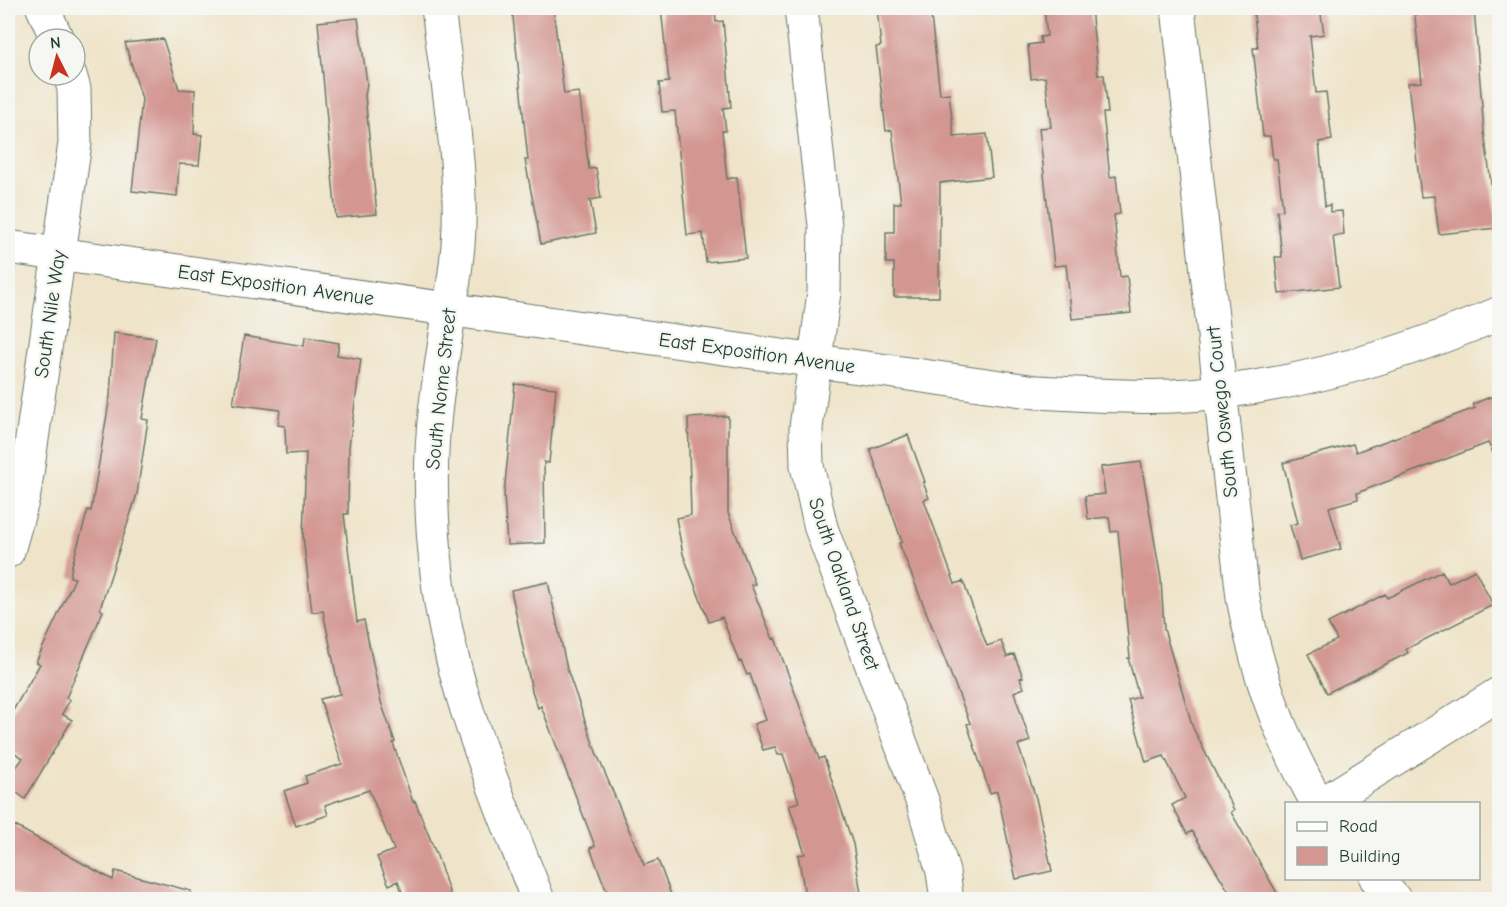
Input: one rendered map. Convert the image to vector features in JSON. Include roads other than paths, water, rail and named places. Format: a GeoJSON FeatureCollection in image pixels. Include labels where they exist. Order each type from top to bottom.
{"type":"FeatureCollection","features":[{"type":"Feature","properties":{"kind":"street"},"geometry":{"type":"LineString","coordinates":[[43,8],[52,27]]}},
{"type":"Feature","properties":{"kind":"street","name":"South Nome Street"},"geometry":{"type":"LineString","coordinates":[[438,8],[458,189],[458,244],[435,415],[431,494],[437,573],[460,690],[538,900]]}},
{"type":"Feature","properties":{"kind":"street","name":"South Oakland Street"},"geometry":{"type":"LineString","coordinates":[[801,8],[825,226],[824,292],[806,428],[807,466],[813,504],[923,803],[943,872],[947,900]]}},
{"type":"Feature","properties":{"kind":"street","name":"South Oswego Court"},"geometry":{"type":"LineString","coordinates":[[1178,8],[1243,598],[1253,653],[1270,706],[1292,757],[1319,802]]}},
{"type":"Feature","properties":{"kind":"street","name":"South Nile Way"},"geometry":{"type":"LineString","coordinates":[[8,551],[24,494],[60,254],[76,125],[73,87]]}},
{"type":"Feature","properties":{"kind":"street","name":"East Exposition Avenue"},"geometry":{"type":"LineString","coordinates":[[8,247],[1036,392],[1128,397],[1220,392],[1282,382],[1372,361],[1500,313]]}},
{"type":"Feature","properties":{"kind":"street"},"geometry":{"type":"LineString","coordinates":[[1323,802],[1500,693]]}},
{"type":"Feature","properties":{"kind":"street"},"geometry":{"type":"LineString","coordinates":[[1377,880],[1395,900]]}}]}
